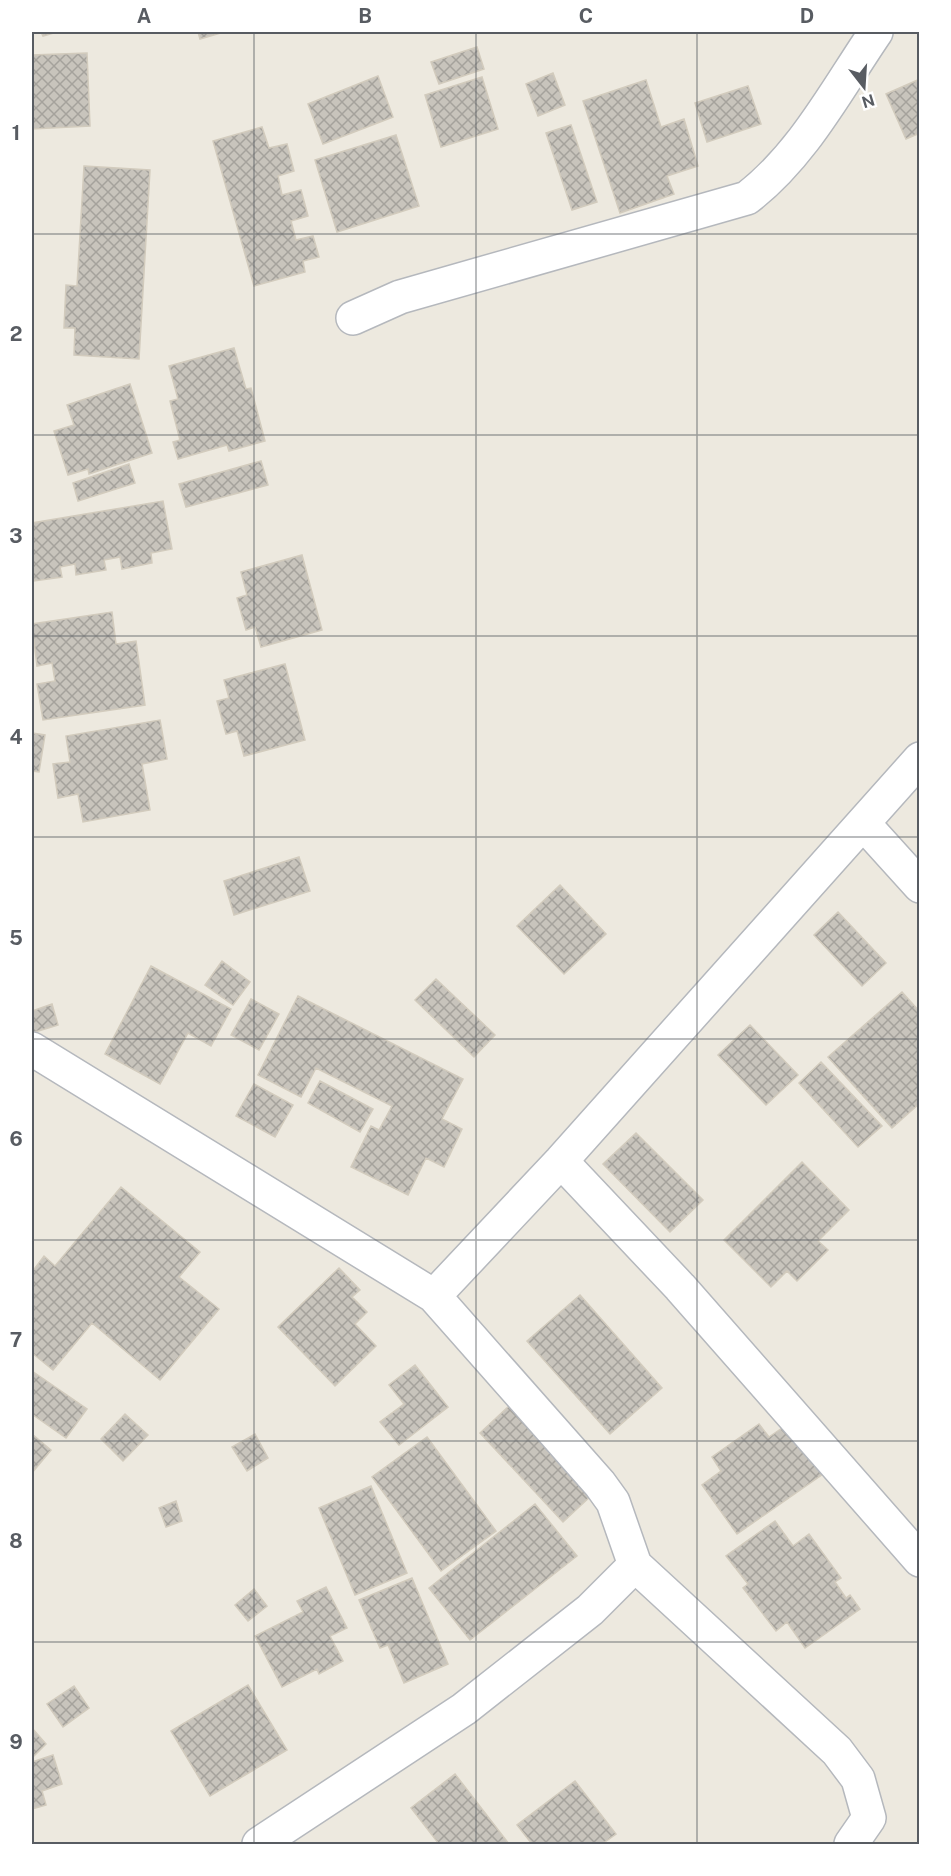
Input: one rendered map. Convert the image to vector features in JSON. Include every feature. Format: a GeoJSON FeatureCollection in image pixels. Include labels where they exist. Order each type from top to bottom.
{"type":"FeatureCollection","features":[{"type":"Feature","properties":{"kind":"street"},"geometry":{"type":"LineString","coordinates":[[353,318],[400,297],[747,198],[772,178],[798,148],[876,32]]}},
{"type":"Feature","properties":{"kind":"street"},"geometry":{"type":"LineString","coordinates":[[435,1296],[561,1161],[920,759]]}},
{"type":"Feature","properties":{"kind":"street"},"geometry":{"type":"LineString","coordinates":[[863,823],[920,886]]}},
{"type":"Feature","properties":{"kind":"street"},"geometry":{"type":"LineString","coordinates":[[32,1049],[435,1296],[600,1484],[613,1502],[635,1565],[837,1751],[858,1779],[869,1818],[851,1845]]}},
{"type":"Feature","properties":{"kind":"street"},"geometry":{"type":"LineString","coordinates":[[561,1161],[680,1287],[920,1560]]}},
{"type":"Feature","properties":{"kind":"street"},"geometry":{"type":"LineString","coordinates":[[259,1845],[464,1709],[590,1610],[635,1565]]}},
{"type":"Feature","properties":{"kind":"building"},"geometry":{"type":"Polygon","coordinates":[[[41,32],[57,32],[43,36],[41,32]]]}},
{"type":"Feature","properties":{"kind":"building"},"geometry":{"type":"Polygon","coordinates":[[[198,32],[224,32],[200,39],[198,32]]]}},
{"type":"Feature","properties":{"kind":"building"},"geometry":{"type":"Polygon","coordinates":[[[477,47],[484,69],[439,84],[431,62],[477,47]]]}},
{"type":"Feature","properties":{"kind":"building"},"geometry":{"type":"Polygon","coordinates":[[[87,53],[90,126],[32,129],[32,55],[87,53]]]}},
{"type":"Feature","properties":{"kind":"building"},"geometry":{"type":"Polygon","coordinates":[[[553,73],[565,105],[538,116],[526,84],[553,73]]]}},
{"type":"Feature","properties":{"kind":"building"},"geometry":{"type":"Polygon","coordinates":[[[378,76],[393,117],[323,144],[308,104],[378,76]]]}},
{"type":"Feature","properties":{"kind":"building"},"geometry":{"type":"Polygon","coordinates":[[[482,77],[498,129],[441,147],[425,95],[482,77]]]}},
{"type":"Feature","properties":{"kind":"building"},"geometry":{"type":"Polygon","coordinates":[[[920,79],[920,133],[906,139],[886,94],[920,79]]]}},
{"type":"Feature","properties":{"kind":"building"},"geometry":{"type":"Polygon","coordinates":[[[646,80],[661,127],[684,119],[698,166],[667,176],[674,194],[620,213],[583,101],[646,80]]]}},
{"type":"Feature","properties":{"kind":"building"},"geometry":{"type":"Polygon","coordinates":[[[748,86],[761,124],[707,142],[695,103],[748,86]]]}},
{"type":"Feature","properties":{"kind":"building"},"geometry":{"type":"Polygon","coordinates":[[[571,125],[597,202],[572,210],[546,133],[571,125]]]}},
{"type":"Feature","properties":{"kind":"building"},"geometry":{"type":"Polygon","coordinates":[[[262,127],[269,148],[287,144],[294,171],[278,176],[282,195],[301,190],[308,216],[291,221],[296,240],[313,236],[319,257],[303,261],[305,272],[254,286],[213,141],[262,127]]]}},
{"type":"Feature","properties":{"kind":"building"},"geometry":{"type":"Polygon","coordinates":[[[396,135],[419,206],[337,232],[315,160],[396,135]]]}},
{"type":"Feature","properties":{"kind":"building"},"geometry":{"type":"Polygon","coordinates":[[[84,166],[150,170],[139,359],[74,355],[75,328],[64,328],[66,285],[77,286],[84,166]]]}},
{"type":"Feature","properties":{"kind":"building"},"geometry":{"type":"Polygon","coordinates":[[[234,348],[246,389],[251,388],[265,441],[229,451],[227,445],[178,459],[173,442],[180,440],[170,401],[178,399],[169,366],[234,348]]]}},
{"type":"Feature","properties":{"kind":"building"},"geometry":{"type":"Polygon","coordinates":[[[130,384],[152,453],[89,474],[88,469],[68,475],[54,431],[74,425],[67,405],[130,384]]]}},
{"type":"Feature","properties":{"kind":"building"},"geometry":{"type":"Polygon","coordinates":[[[261,461],[268,485],[186,507],[179,484],[261,461]]]}},
{"type":"Feature","properties":{"kind":"building"},"geometry":{"type":"Polygon","coordinates":[[[129,464],[135,483],[78,501],[73,483],[129,464]]]}},
{"type":"Feature","properties":{"kind":"building"},"geometry":{"type":"Polygon","coordinates":[[[163,501],[172,549],[151,553],[152,563],[122,569],[120,557],[104,560],[106,570],[76,575],[75,564],[60,567],[62,577],[34,581],[32,523],[163,501]]]}},
{"type":"Feature","properties":{"kind":"building"},"geometry":{"type":"Polygon","coordinates":[[[302,555],[322,630],[261,647],[255,627],[246,630],[237,598],[247,595],[241,572],[302,555]]]}},
{"type":"Feature","properties":{"kind":"building"},"geometry":{"type":"Polygon","coordinates":[[[112,612],[116,644],[136,641],[145,705],[43,720],[37,684],[55,681],[52,663],[37,666],[32,624],[112,612]]]}},
{"type":"Feature","properties":{"kind":"building"},"geometry":{"type":"Polygon","coordinates":[[[285,664],[305,740],[244,756],[237,731],[226,734],[217,701],[229,698],[224,680],[285,664]]]}},
{"type":"Feature","properties":{"kind":"building"},"geometry":{"type":"Polygon","coordinates":[[[160,720],[167,759],[142,764],[150,810],[83,822],[78,794],[58,798],[53,764],[70,762],[66,736],[160,720]]]}},
{"type":"Feature","properties":{"kind":"building"},"geometry":{"type":"Polygon","coordinates":[[[32,733],[45,735],[39,772],[32,771],[32,733]]]}},
{"type":"Feature","properties":{"kind":"building"},"geometry":{"type":"Polygon","coordinates":[[[299,857],[310,891],[234,915],[224,881],[299,857]]]}},
{"type":"Feature","properties":{"kind":"building"},"geometry":{"type":"Polygon","coordinates":[[[560,885],[606,934],[564,974],[517,926],[560,885]]]}},
{"type":"Feature","properties":{"kind":"building"},"geometry":{"type":"Polygon","coordinates":[[[838,912],[886,963],[862,986],[814,935],[838,912]]]}},
{"type":"Feature","properties":{"kind":"building"},"geometry":{"type":"Polygon","coordinates":[[[222,961],[250,982],[233,1005],[205,985],[222,961]]]}},
{"type":"Feature","properties":{"kind":"building"},"geometry":{"type":"Polygon","coordinates":[[[151,966],[231,1009],[211,1046],[188,1033],[160,1084],[105,1054],[151,966]]]}},
{"type":"Feature","properties":{"kind":"building"},"geometry":{"type":"Polygon","coordinates":[[[436,979],[495,1035],[474,1057],[415,1000],[436,979]]]}},
{"type":"Feature","properties":{"kind":"building"},"geometry":{"type":"Polygon","coordinates":[[[902,992],[920,1012],[920,1103],[892,1128],[828,1057],[902,992]]]}},
{"type":"Feature","properties":{"kind":"building"},"geometry":{"type":"Polygon","coordinates":[[[298,996],[463,1079],[442,1119],[462,1129],[444,1167],[426,1158],[408,1195],[351,1167],[371,1126],[379,1130],[392,1106],[316,1068],[301,1097],[258,1075],[298,996]]]}},
{"type":"Feature","properties":{"kind":"building"},"geometry":{"type":"Polygon","coordinates":[[[251,999],[279,1014],[259,1050],[231,1035],[251,999]]]}},
{"type":"Feature","properties":{"kind":"building"},"geometry":{"type":"Polygon","coordinates":[[[52,1004],[58,1025],[32,1033],[32,1011],[52,1004]]]}},
{"type":"Feature","properties":{"kind":"building"},"geometry":{"type":"Polygon","coordinates":[[[750,1025],[798,1075],[766,1105],[718,1055],[750,1025]]]}},
{"type":"Feature","properties":{"kind":"building"},"geometry":{"type":"Polygon","coordinates":[[[821,1062],[882,1126],[858,1147],[799,1083],[821,1062]]]}},
{"type":"Feature","properties":{"kind":"building"},"geometry":{"type":"Polygon","coordinates":[[[320,1081],[373,1109],[360,1132],[308,1103],[320,1081]]]}},
{"type":"Feature","properties":{"kind":"building"},"geometry":{"type":"Polygon","coordinates":[[[254,1084],[293,1105],[275,1137],[236,1116],[254,1084]]]}},
{"type":"Feature","properties":{"kind":"building"},"geometry":{"type":"Polygon","coordinates":[[[636,1133],[703,1200],[670,1232],[603,1164],[636,1133]]]}},
{"type":"Feature","properties":{"kind":"building"},"geometry":{"type":"Polygon","coordinates":[[[802,1162],[849,1210],[818,1241],[828,1250],[797,1281],[787,1271],[771,1287],[724,1240],[802,1162]]]}},
{"type":"Feature","properties":{"kind":"building"},"geometry":{"type":"Polygon","coordinates":[[[121,1187],[200,1252],[179,1277],[219,1309],[160,1380],[92,1323],[53,1370],[32,1353],[32,1272],[44,1256],[55,1266],[121,1187]]]}},
{"type":"Feature","properties":{"kind":"building"},"geometry":{"type":"Polygon","coordinates":[[[339,1268],[360,1290],[352,1297],[367,1312],[355,1324],[376,1346],[335,1386],[278,1327],[339,1268]]]}},
{"type":"Feature","properties":{"kind":"building"},"geometry":{"type":"Polygon","coordinates":[[[580,1295],[662,1388],[610,1434],[527,1341],[580,1295]]]}},
{"type":"Feature","properties":{"kind":"building"},"geometry":{"type":"Polygon","coordinates":[[[415,1365],[448,1407],[399,1445],[380,1422],[404,1404],[389,1385],[415,1365]]]}},
{"type":"Feature","properties":{"kind":"building"},"geometry":{"type":"Polygon","coordinates":[[[32,1371],[87,1409],[66,1438],[32,1414],[32,1371]]]}},
{"type":"Feature","properties":{"kind":"building"},"geometry":{"type":"Polygon","coordinates":[[[510,1405],[593,1494],[563,1522],[480,1433],[510,1405]]]}},
{"type":"Feature","properties":{"kind":"building"},"geometry":{"type":"Polygon","coordinates":[[[125,1414],[148,1435],[123,1461],[101,1439],[125,1414]]]}},
{"type":"Feature","properties":{"kind":"building"},"geometry":{"type":"Polygon","coordinates":[[[759,1424],[769,1437],[788,1424],[823,1474],[737,1534],[702,1485],[721,1471],[712,1457],[759,1424]]]}},
{"type":"Feature","properties":{"kind":"building"},"geometry":{"type":"Polygon","coordinates":[[[32,1434],[51,1450],[32,1473],[32,1434]]]}},
{"type":"Feature","properties":{"kind":"building"},"geometry":{"type":"Polygon","coordinates":[[[255,1434],[268,1458],[247,1471],[232,1447],[255,1434]]]}},
{"type":"Feature","properties":{"kind":"building"},"geometry":{"type":"Polygon","coordinates":[[[427,1437],[496,1531],[441,1571],[372,1477],[427,1437]]]}},
{"type":"Feature","properties":{"kind":"building"},"geometry":{"type":"Polygon","coordinates":[[[371,1486],[407,1573],[355,1595],[319,1508],[371,1486]]]}},
{"type":"Feature","properties":{"kind":"building"},"geometry":{"type":"Polygon","coordinates":[[[176,1501],[182,1521],[166,1527],[159,1508],[176,1501]]]}},
{"type":"Feature","properties":{"kind":"building"},"geometry":{"type":"Polygon","coordinates":[[[535,1504],[577,1556],[470,1640],[429,1588],[535,1504]]]}},
{"type":"Feature","properties":{"kind":"building"},"geometry":{"type":"Polygon","coordinates":[[[775,1521],[793,1546],[809,1534],[841,1578],[835,1582],[846,1598],[850,1595],[860,1609],[805,1648],[787,1622],[776,1631],[743,1588],[748,1584],[726,1556],[775,1521]]]}},
{"type":"Feature","properties":{"kind":"building"},"geometry":{"type":"Polygon","coordinates":[[[412,1578],[448,1664],[404,1683],[388,1645],[380,1648],[359,1600],[412,1578]]]}},
{"type":"Feature","properties":{"kind":"building"},"geometry":{"type":"Polygon","coordinates":[[[326,1587],[347,1628],[330,1636],[343,1661],[319,1674],[317,1669],[282,1687],[255,1636],[303,1612],[297,1601],[326,1587]]]}},
{"type":"Feature","properties":{"kind":"building"},"geometry":{"type":"Polygon","coordinates":[[[254,1589],[267,1606],[248,1621],[235,1605],[254,1589]]]}},
{"type":"Feature","properties":{"kind":"building"},"geometry":{"type":"Polygon","coordinates":[[[248,1685],[287,1750],[210,1796],[171,1731],[248,1685]]]}},
{"type":"Feature","properties":{"kind":"building"},"geometry":{"type":"Polygon","coordinates":[[[74,1686],[89,1708],[63,1727],[47,1704],[74,1686]]]}},
{"type":"Feature","properties":{"kind":"building"},"geometry":{"type":"Polygon","coordinates":[[[32,1728],[46,1744],[32,1758],[32,1728]]]}},
{"type":"Feature","properties":{"kind":"building"},"geometry":{"type":"Polygon","coordinates":[[[53,1755],[62,1784],[42,1791],[46,1805],[32,1809],[32,1762],[53,1755]]]}},
{"type":"Feature","properties":{"kind":"building"},"geometry":{"type":"Polygon","coordinates":[[[455,1774],[509,1844],[439,1844],[411,1808],[455,1774]]]}},
{"type":"Feature","properties":{"kind":"building"},"geometry":{"type":"Polygon","coordinates":[[[575,1781],[616,1834],[602,1844],[532,1844],[517,1825],[575,1781]]]}}]}
